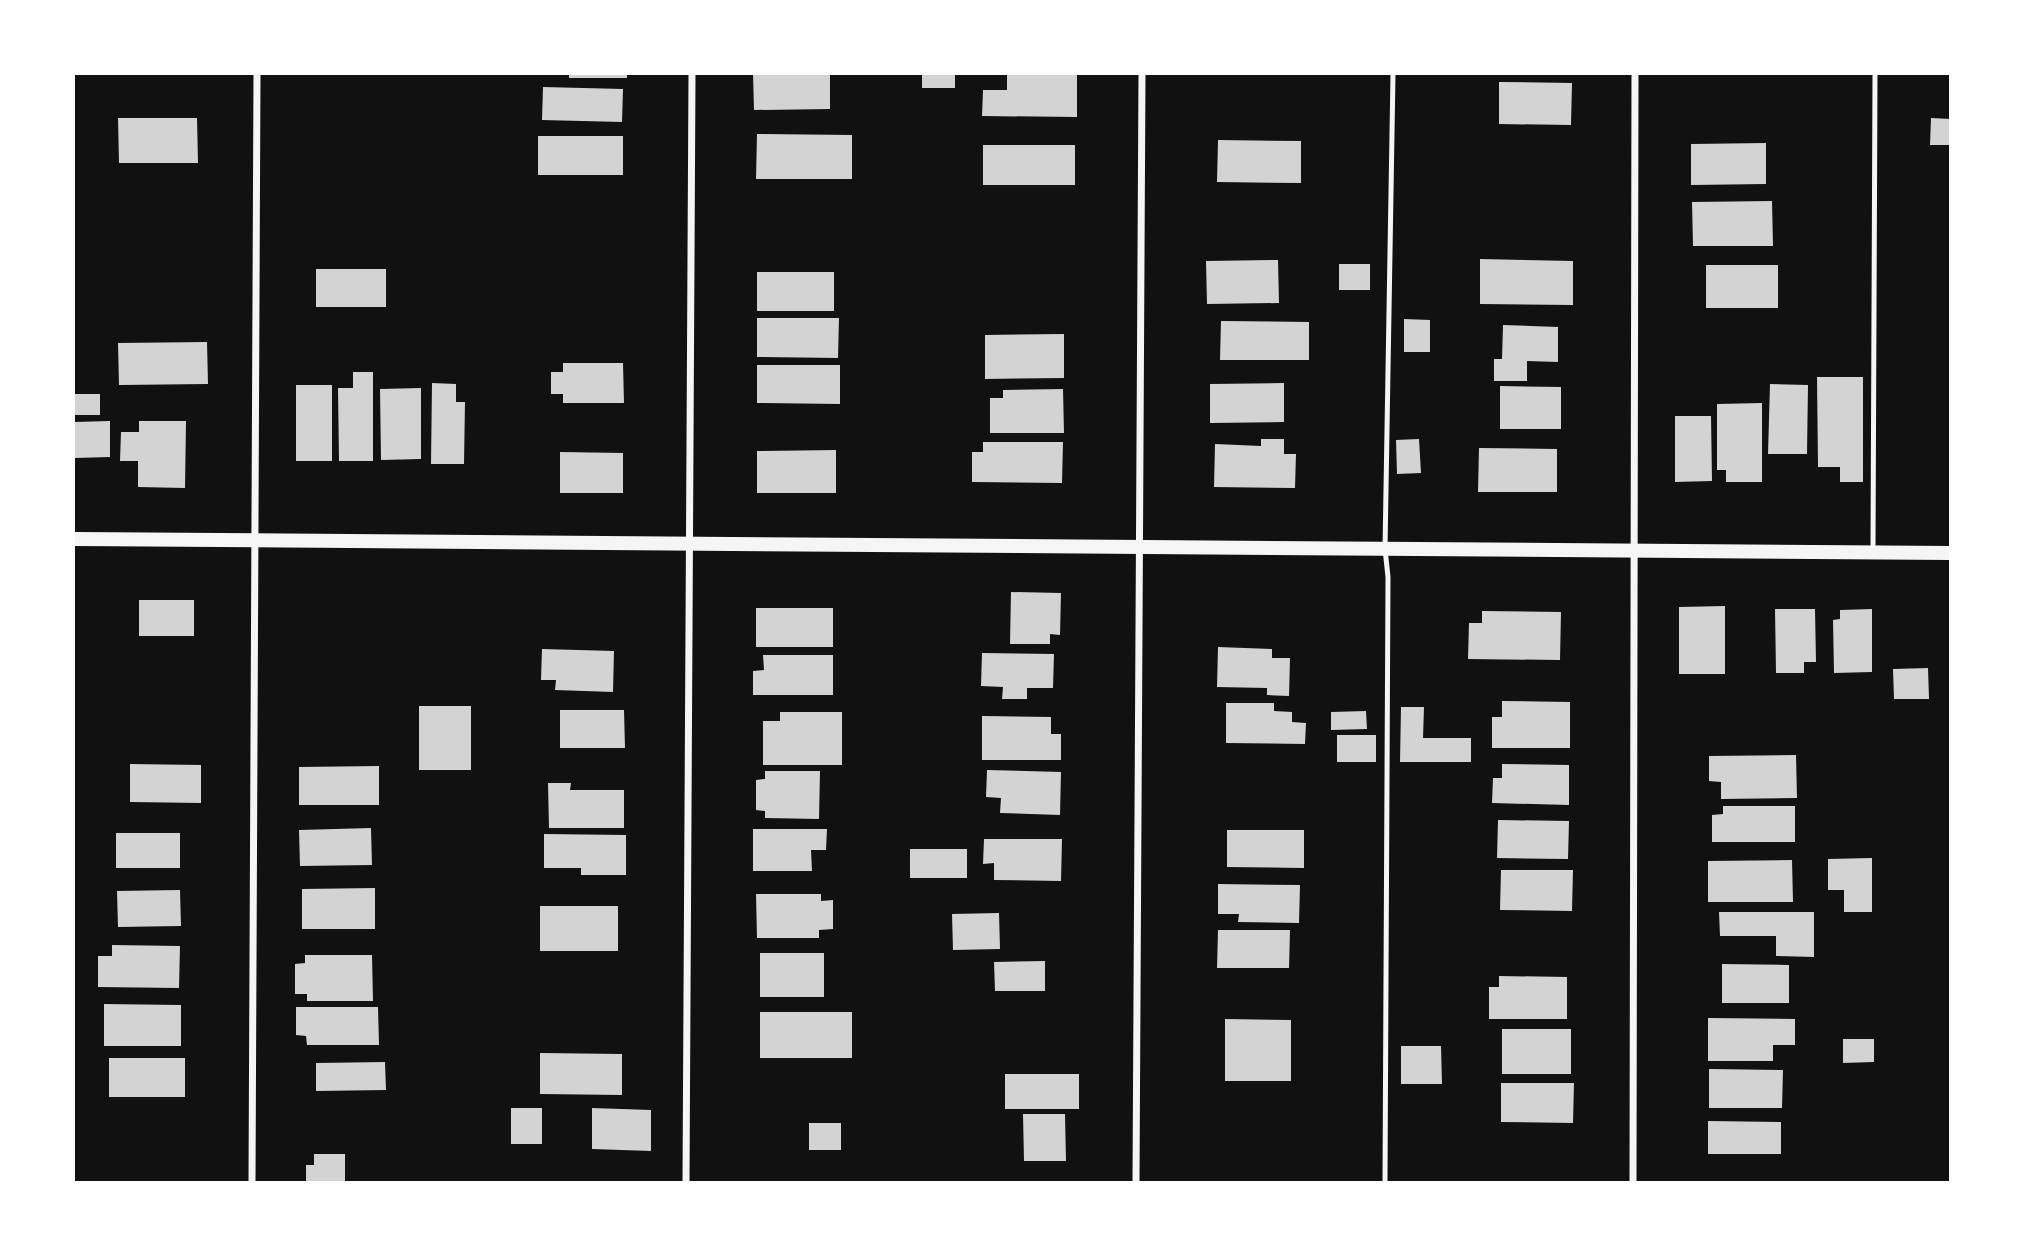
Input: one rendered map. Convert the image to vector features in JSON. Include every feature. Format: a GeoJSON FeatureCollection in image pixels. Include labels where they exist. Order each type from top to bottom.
{"type":"FeatureCollection","features":[{"type":"Feature","properties":{"kind":"main road"},"geometry":{"type":"LineString","coordinates":[[74,539],[1951,553]]}},
{"type":"Feature","properties":{"kind":"street"},"geometry":{"type":"LineString","coordinates":[[252,1182],[257,74]]}},
{"type":"Feature","properties":{"kind":"street"},"geometry":{"type":"LineString","coordinates":[[686,1182],[692,74]]}},
{"type":"Feature","properties":{"kind":"street"},"geometry":{"type":"LineString","coordinates":[[1136,1182],[1142,74]]}},
{"type":"Feature","properties":{"kind":"street"},"geometry":{"type":"LineString","coordinates":[[1633,1182],[1634,74]]}},
{"type":"Feature","properties":{"kind":"lane"},"geometry":{"type":"LineString","coordinates":[[1385,1182],[1388,577],[1385,549],[1393,74]]}},
{"type":"Feature","properties":{"kind":"lane"},"geometry":{"type":"LineString","coordinates":[[1873,552],[1875,74]]}},
{"type":"Feature","properties":{"kind":"building"},"geometry":{"type":"Polygon","coordinates":[[[569,74],[627,74],[627,78],[569,78],[569,74]]]}},
{"type":"Feature","properties":{"kind":"building"},"geometry":{"type":"Polygon","coordinates":[[[753,74],[830,74],[830,109],[754,110],[753,74]]]}},
{"type":"Feature","properties":{"kind":"building"},"geometry":{"type":"Polygon","coordinates":[[[922,74],[955,74],[955,88],[922,88],[922,74]]]}},
{"type":"Feature","properties":{"kind":"building"},"geometry":{"type":"Polygon","coordinates":[[[1007,74],[1077,74],[1077,117],[982,116],[983,90],[1007,90],[1007,74]]]}},
{"type":"Feature","properties":{"kind":"building"},"geometry":{"type":"Polygon","coordinates":[[[1499,82],[1572,83],[1571,125],[1499,124],[1499,82]]]}},
{"type":"Feature","properties":{"kind":"building"},"geometry":{"type":"Polygon","coordinates":[[[543,87],[623,89],[622,122],[542,120],[543,87]]]}},
{"type":"Feature","properties":{"kind":"building"},"geometry":{"type":"Polygon","coordinates":[[[118,118],[197,118],[198,163],[119,163],[118,118]]]}},
{"type":"Feature","properties":{"kind":"building"},"geometry":{"type":"Polygon","coordinates":[[[1931,118],[1951,119],[1951,145],[1930,145],[1931,118]]]}},
{"type":"Feature","properties":{"kind":"building"},"geometry":{"type":"Polygon","coordinates":[[[757,134],[852,135],[852,179],[756,179],[757,134]]]}},
{"type":"Feature","properties":{"kind":"building"},"geometry":{"type":"Polygon","coordinates":[[[538,136],[623,136],[623,175],[538,175],[538,136]]]}},
{"type":"Feature","properties":{"kind":"building"},"geometry":{"type":"Polygon","coordinates":[[[1218,140],[1301,141],[1301,183],[1217,182],[1218,140]]]}},
{"type":"Feature","properties":{"kind":"building"},"geometry":{"type":"Polygon","coordinates":[[[1766,143],[1766,184],[1691,185],[1691,144],[1766,143]]]}},
{"type":"Feature","properties":{"kind":"building"},"geometry":{"type":"Polygon","coordinates":[[[983,145],[1075,145],[1075,185],[983,185],[983,145]]]}},
{"type":"Feature","properties":{"kind":"building"},"geometry":{"type":"Polygon","coordinates":[[[1772,201],[1773,246],[1693,246],[1692,202],[1772,201]]]}},
{"type":"Feature","properties":{"kind":"building"},"geometry":{"type":"Polygon","coordinates":[[[1480,259],[1573,261],[1573,305],[1480,304],[1480,259]]]}},
{"type":"Feature","properties":{"kind":"building"},"geometry":{"type":"Polygon","coordinates":[[[1278,260],[1279,303],[1207,304],[1206,261],[1278,260]]]}},
{"type":"Feature","properties":{"kind":"building"},"geometry":{"type":"Polygon","coordinates":[[[1339,264],[1370,264],[1370,290],[1339,290],[1339,264]]]}},
{"type":"Feature","properties":{"kind":"building"},"geometry":{"type":"Polygon","coordinates":[[[1706,265],[1778,265],[1778,308],[1706,308],[1706,265]]]}},
{"type":"Feature","properties":{"kind":"building"},"geometry":{"type":"Polygon","coordinates":[[[316,269],[386,269],[386,307],[316,307],[316,269]]]}},
{"type":"Feature","properties":{"kind":"building"},"geometry":{"type":"Polygon","coordinates":[[[757,272],[834,272],[834,311],[757,311],[757,272]]]}},
{"type":"Feature","properties":{"kind":"building"},"geometry":{"type":"Polygon","coordinates":[[[757,318],[839,318],[838,358],[757,357],[757,318]]]}},
{"type":"Feature","properties":{"kind":"building"},"geometry":{"type":"Polygon","coordinates":[[[1404,319],[1430,320],[1430,352],[1404,352],[1404,319]]]}},
{"type":"Feature","properties":{"kind":"building"},"geometry":{"type":"Polygon","coordinates":[[[1221,321],[1309,322],[1309,360],[1220,360],[1221,321]]]}},
{"type":"Feature","properties":{"kind":"building"},"geometry":{"type":"Polygon","coordinates":[[[1503,325],[1558,327],[1558,362],[1527,361],[1527,381],[1494,381],[1494,359],[1502,359],[1503,325]]]}},
{"type":"Feature","properties":{"kind":"building"},"geometry":{"type":"Polygon","coordinates":[[[1064,334],[1064,378],[985,379],[985,335],[1064,334]]]}},
{"type":"Feature","properties":{"kind":"building"},"geometry":{"type":"Polygon","coordinates":[[[207,342],[208,384],[119,385],[118,343],[207,342]]]}},
{"type":"Feature","properties":{"kind":"building"},"geometry":{"type":"Polygon","coordinates":[[[563,363],[623,363],[624,403],[563,403],[563,394],[551,394],[551,372],[563,372],[563,363]]]}},
{"type":"Feature","properties":{"kind":"building"},"geometry":{"type":"Polygon","coordinates":[[[757,365],[840,365],[840,404],[757,403],[757,365]]]}},
{"type":"Feature","properties":{"kind":"building"},"geometry":{"type":"Polygon","coordinates":[[[353,372],[373,372],[373,461],[339,461],[338,388],[353,388],[353,372]]]}},
{"type":"Feature","properties":{"kind":"building"},"geometry":{"type":"Polygon","coordinates":[[[1817,377],[1863,377],[1863,482],[1840,482],[1840,467],[1818,467],[1817,377]]]}},
{"type":"Feature","properties":{"kind":"building"},"geometry":{"type":"Polygon","coordinates":[[[432,383],[456,384],[456,402],[465,402],[464,464],[431,464],[432,383]]]}},
{"type":"Feature","properties":{"kind":"building"},"geometry":{"type":"Polygon","coordinates":[[[1284,383],[1284,422],[1210,423],[1210,384],[1284,383]]]}},
{"type":"Feature","properties":{"kind":"building"},"geometry":{"type":"Polygon","coordinates":[[[1770,384],[1808,385],[1807,454],[1768,454],[1770,384]]]}},
{"type":"Feature","properties":{"kind":"building"},"geometry":{"type":"Polygon","coordinates":[[[296,385],[332,385],[332,461],[296,461],[296,385]]]}},
{"type":"Feature","properties":{"kind":"building"},"geometry":{"type":"Polygon","coordinates":[[[1500,386],[1561,387],[1561,429],[1500,429],[1500,386]]]}},
{"type":"Feature","properties":{"kind":"building"},"geometry":{"type":"Polygon","coordinates":[[[421,388],[421,459],[381,460],[380,389],[421,388]]]}},
{"type":"Feature","properties":{"kind":"building"},"geometry":{"type":"Polygon","coordinates":[[[1063,389],[1064,433],[990,433],[990,398],[1003,398],[1003,390],[1063,389]]]}},
{"type":"Feature","properties":{"kind":"building"},"geometry":{"type":"Polygon","coordinates":[[[74,394],[100,394],[100,415],[74,415],[74,394]]]}},
{"type":"Feature","properties":{"kind":"building"},"geometry":{"type":"Polygon","coordinates":[[[1762,403],[1762,482],[1726,482],[1726,470],[1717,470],[1717,404],[1762,403]]]}},
{"type":"Feature","properties":{"kind":"building"},"geometry":{"type":"Polygon","coordinates":[[[1675,416],[1711,416],[1712,481],[1675,482],[1675,416]]]}},
{"type":"Feature","properties":{"kind":"building"},"geometry":{"type":"Polygon","coordinates":[[[110,421],[110,457],[74,458],[74,422],[110,421]]]}},
{"type":"Feature","properties":{"kind":"building"},"geometry":{"type":"Polygon","coordinates":[[[139,421],[186,421],[185,488],[138,487],[138,461],[120,461],[121,432],[139,432],[139,421]]]}},
{"type":"Feature","properties":{"kind":"building"},"geometry":{"type":"Polygon","coordinates":[[[1261,439],[1284,439],[1284,454],[1296,454],[1295,488],[1214,487],[1215,444],[1261,446],[1261,439]]]}},
{"type":"Feature","properties":{"kind":"building"},"geometry":{"type":"Polygon","coordinates":[[[1419,439],[1421,473],[1397,474],[1396,440],[1419,439]]]}},
{"type":"Feature","properties":{"kind":"building"},"geometry":{"type":"Polygon","coordinates":[[[983,442],[1063,442],[1062,483],[972,482],[972,452],[983,452],[983,442]]]}},
{"type":"Feature","properties":{"kind":"building"},"geometry":{"type":"Polygon","coordinates":[[[1479,448],[1557,449],[1557,492],[1478,492],[1479,448]]]}},
{"type":"Feature","properties":{"kind":"building"},"geometry":{"type":"Polygon","coordinates":[[[836,450],[836,493],[757,493],[757,451],[836,450]]]}},
{"type":"Feature","properties":{"kind":"building"},"geometry":{"type":"Polygon","coordinates":[[[560,452],[623,453],[623,493],[560,493],[560,452]]]}},
{"type":"Feature","properties":{"kind":"building"},"geometry":{"type":"Polygon","coordinates":[[[1011,592],[1061,593],[1060,635],[1050,634],[1050,644],[1010,644],[1011,592]]]}},
{"type":"Feature","properties":{"kind":"building"},"geometry":{"type":"Polygon","coordinates":[[[139,600],[194,600],[194,636],[139,636],[139,600]]]}},
{"type":"Feature","properties":{"kind":"building"},"geometry":{"type":"Polygon","coordinates":[[[1725,606],[1725,674],[1679,674],[1679,607],[1725,606]]]}},
{"type":"Feature","properties":{"kind":"building"},"geometry":{"type":"Polygon","coordinates":[[[756,608],[833,608],[833,647],[756,647],[756,608]]]}},
{"type":"Feature","properties":{"kind":"building"},"geometry":{"type":"Polygon","coordinates":[[[1775,609],[1815,609],[1816,662],[1804,662],[1804,673],[1776,673],[1775,609]]]}},
{"type":"Feature","properties":{"kind":"building"},"geometry":{"type":"Polygon","coordinates":[[[1872,609],[1872,672],[1834,673],[1833,620],[1840,619],[1840,610],[1872,609]]]}},
{"type":"Feature","properties":{"kind":"building"},"geometry":{"type":"Polygon","coordinates":[[[1482,611],[1561,612],[1560,660],[1468,659],[1469,623],[1482,623],[1482,611]]]}},
{"type":"Feature","properties":{"kind":"building"},"geometry":{"type":"Polygon","coordinates":[[[1218,647],[1272,649],[1272,658],[1290,658],[1289,696],[1267,695],[1267,688],[1217,687],[1218,647]]]}},
{"type":"Feature","properties":{"kind":"building"},"geometry":{"type":"Polygon","coordinates":[[[542,649],[614,651],[613,692],[555,690],[556,680],[541,680],[542,649]]]}},
{"type":"Feature","properties":{"kind":"building"},"geometry":{"type":"Polygon","coordinates":[[[982,653],[1054,654],[1053,688],[1027,688],[1027,699],[1002,699],[1003,687],[981,686],[982,653]]]}},
{"type":"Feature","properties":{"kind":"building"},"geometry":{"type":"Polygon","coordinates":[[[763,655],[833,655],[833,695],[753,695],[753,671],[764,670],[763,655]]]}},
{"type":"Feature","properties":{"kind":"building"},"geometry":{"type":"Polygon","coordinates":[[[1928,668],[1929,699],[1894,699],[1893,669],[1928,668]]]}},
{"type":"Feature","properties":{"kind":"building"},"geometry":{"type":"Polygon","coordinates":[[[1502,701],[1570,702],[1570,748],[1492,748],[1492,717],[1502,717],[1502,701]]]}},
{"type":"Feature","properties":{"kind":"building"},"geometry":{"type":"Polygon","coordinates":[[[1226,703],[1274,703],[1274,711],[1292,712],[1292,722],[1306,723],[1305,744],[1226,743],[1226,703]]]}},
{"type":"Feature","properties":{"kind":"building"},"geometry":{"type":"Polygon","coordinates":[[[419,706],[471,706],[471,770],[419,770],[419,706]]]}},
{"type":"Feature","properties":{"kind":"building"},"geometry":{"type":"Polygon","coordinates":[[[1401,707],[1424,707],[1423,738],[1471,738],[1471,762],[1400,762],[1401,707]]]}},
{"type":"Feature","properties":{"kind":"building"},"geometry":{"type":"Polygon","coordinates":[[[560,710],[624,710],[625,748],[560,748],[560,710]]]}},
{"type":"Feature","properties":{"kind":"building"},"geometry":{"type":"Polygon","coordinates":[[[1366,711],[1367,729],[1331,730],[1331,712],[1366,711]]]}},
{"type":"Feature","properties":{"kind":"building"},"geometry":{"type":"Polygon","coordinates":[[[780,712],[842,712],[842,765],[763,765],[763,721],[780,721],[780,712]]]}},
{"type":"Feature","properties":{"kind":"building"},"geometry":{"type":"Polygon","coordinates":[[[982,716],[1051,717],[1051,734],[1061,734],[1061,760],[982,760],[982,716]]]}},
{"type":"Feature","properties":{"kind":"building"},"geometry":{"type":"Polygon","coordinates":[[[1337,735],[1376,735],[1376,762],[1337,762],[1337,735]]]}},
{"type":"Feature","properties":{"kind":"building"},"geometry":{"type":"Polygon","coordinates":[[[1796,755],[1797,798],[1721,799],[1721,782],[1709,781],[1709,756],[1796,755]]]}},
{"type":"Feature","properties":{"kind":"building"},"geometry":{"type":"Polygon","coordinates":[[[130,764],[201,765],[201,803],[130,802],[130,764]]]}},
{"type":"Feature","properties":{"kind":"building"},"geometry":{"type":"Polygon","coordinates":[[[1502,764],[1569,765],[1569,805],[1492,803],[1493,778],[1502,778],[1502,764]]]}},
{"type":"Feature","properties":{"kind":"building"},"geometry":{"type":"Polygon","coordinates":[[[379,766],[379,805],[299,805],[299,767],[379,766]]]}},
{"type":"Feature","properties":{"kind":"building"},"geometry":{"type":"Polygon","coordinates":[[[987,770],[1061,772],[1060,815],[1000,813],[1001,798],[986,797],[987,770]]]}},
{"type":"Feature","properties":{"kind":"building"},"geometry":{"type":"Polygon","coordinates":[[[765,771],[820,771],[819,819],[765,818],[765,811],[756,810],[756,780],[765,779],[765,771]]]}},
{"type":"Feature","properties":{"kind":"building"},"geometry":{"type":"Polygon","coordinates":[[[548,783],[571,783],[570,790],[624,790],[624,828],[549,828],[548,783]]]}},
{"type":"Feature","properties":{"kind":"building"},"geometry":{"type":"Polygon","coordinates":[[[1723,806],[1795,806],[1795,842],[1712,842],[1712,815],[1723,814],[1723,806]]]}},
{"type":"Feature","properties":{"kind":"building"},"geometry":{"type":"Polygon","coordinates":[[[1498,820],[1569,821],[1568,859],[1497,858],[1498,820]]]}},
{"type":"Feature","properties":{"kind":"building"},"geometry":{"type":"Polygon","coordinates":[[[371,828],[372,865],[300,866],[299,830],[371,828]]]}},
{"type":"Feature","properties":{"kind":"building"},"geometry":{"type":"Polygon","coordinates":[[[753,829],[827,829],[826,850],[811,850],[812,871],[753,871],[753,829]]]}},
{"type":"Feature","properties":{"kind":"building"},"geometry":{"type":"Polygon","coordinates":[[[1227,830],[1304,830],[1304,868],[1227,867],[1227,830]]]}},
{"type":"Feature","properties":{"kind":"building"},"geometry":{"type":"Polygon","coordinates":[[[116,833],[180,833],[180,868],[116,868],[116,833]]]}},
{"type":"Feature","properties":{"kind":"building"},"geometry":{"type":"Polygon","coordinates":[[[544,834],[626,835],[626,875],[581,875],[581,868],[544,868],[544,834]]]}},
{"type":"Feature","properties":{"kind":"building"},"geometry":{"type":"Polygon","coordinates":[[[984,839],[1062,839],[1061,881],[994,880],[994,863],[983,864],[984,839]]]}},
{"type":"Feature","properties":{"kind":"building"},"geometry":{"type":"Polygon","coordinates":[[[910,849],[967,849],[967,878],[910,878],[910,849]]]}},
{"type":"Feature","properties":{"kind":"building"},"geometry":{"type":"Polygon","coordinates":[[[1872,858],[1872,912],[1844,912],[1844,890],[1828,890],[1828,859],[1872,858]]]}},
{"type":"Feature","properties":{"kind":"building"},"geometry":{"type":"Polygon","coordinates":[[[1792,860],[1793,902],[1708,902],[1708,861],[1792,860]]]}},
{"type":"Feature","properties":{"kind":"building"},"geometry":{"type":"Polygon","coordinates":[[[1501,870],[1573,870],[1572,911],[1500,910],[1501,870]]]}},
{"type":"Feature","properties":{"kind":"building"},"geometry":{"type":"Polygon","coordinates":[[[1218,884],[1300,885],[1299,923],[1238,922],[1239,914],[1218,914],[1218,884]]]}},
{"type":"Feature","properties":{"kind":"building"},"geometry":{"type":"Polygon","coordinates":[[[375,888],[375,929],[302,929],[302,889],[375,888]]]}},
{"type":"Feature","properties":{"kind":"building"},"geometry":{"type":"Polygon","coordinates":[[[180,890],[181,926],[118,927],[117,891],[180,890]]]}},
{"type":"Feature","properties":{"kind":"building"},"geometry":{"type":"Polygon","coordinates":[[[756,894],[821,894],[821,901],[833,900],[833,929],[819,930],[819,938],[757,938],[756,894]]]}},
{"type":"Feature","properties":{"kind":"building"},"geometry":{"type":"Polygon","coordinates":[[[540,906],[618,906],[618,951],[540,951],[540,906]]]}},
{"type":"Feature","properties":{"kind":"building"},"geometry":{"type":"Polygon","coordinates":[[[1719,912],[1814,912],[1814,957],[1776,956],[1776,936],[1720,936],[1719,912]]]}},
{"type":"Feature","properties":{"kind":"building"},"geometry":{"type":"Polygon","coordinates":[[[999,913],[1000,949],[953,950],[952,914],[999,913]]]}},
{"type":"Feature","properties":{"kind":"building"},"geometry":{"type":"Polygon","coordinates":[[[1218,930],[1290,930],[1289,968],[1217,968],[1218,930]]]}},
{"type":"Feature","properties":{"kind":"building"},"geometry":{"type":"Polygon","coordinates":[[[112,945],[180,946],[179,988],[98,987],[98,956],[112,956],[112,945]]]}},
{"type":"Feature","properties":{"kind":"building"},"geometry":{"type":"Polygon","coordinates":[[[760,953],[824,953],[824,997],[760,997],[760,953]]]}},
{"type":"Feature","properties":{"kind":"building"},"geometry":{"type":"Polygon","coordinates":[[[305,955],[372,955],[373,1001],[307,1001],[307,994],[295,994],[295,964],[305,963],[305,955]]]}},
{"type":"Feature","properties":{"kind":"building"},"geometry":{"type":"Polygon","coordinates":[[[1045,961],[1045,991],[995,991],[994,962],[1045,961]]]}},
{"type":"Feature","properties":{"kind":"building"},"geometry":{"type":"Polygon","coordinates":[[[1722,964],[1789,965],[1789,1003],[1722,1003],[1722,964]]]}},
{"type":"Feature","properties":{"kind":"building"},"geometry":{"type":"Polygon","coordinates":[[[1499,976],[1567,977],[1567,1019],[1489,1019],[1489,987],[1499,987],[1499,976]]]}},
{"type":"Feature","properties":{"kind":"building"},"geometry":{"type":"Polygon","coordinates":[[[104,1004],[181,1005],[181,1046],[104,1046],[104,1004]]]}},
{"type":"Feature","properties":{"kind":"building"},"geometry":{"type":"Polygon","coordinates":[[[296,1007],[378,1007],[379,1045],[307,1045],[306,1036],[296,1035],[296,1007]]]}},
{"type":"Feature","properties":{"kind":"building"},"geometry":{"type":"Polygon","coordinates":[[[760,1012],[852,1012],[852,1058],[760,1058],[760,1012]]]}},
{"type":"Feature","properties":{"kind":"building"},"geometry":{"type":"Polygon","coordinates":[[[1708,1018],[1795,1019],[1795,1045],[1773,1045],[1773,1061],[1708,1061],[1708,1018]]]}},
{"type":"Feature","properties":{"kind":"building"},"geometry":{"type":"Polygon","coordinates":[[[1225,1019],[1291,1020],[1291,1081],[1225,1081],[1225,1019]]]}},
{"type":"Feature","properties":{"kind":"building"},"geometry":{"type":"Polygon","coordinates":[[[1502,1029],[1571,1029],[1571,1074],[1502,1074],[1502,1029]]]}},
{"type":"Feature","properties":{"kind":"building"},"geometry":{"type":"Polygon","coordinates":[[[1843,1039],[1874,1039],[1874,1062],[1843,1063],[1843,1039]]]}},
{"type":"Feature","properties":{"kind":"building"},"geometry":{"type":"Polygon","coordinates":[[[1401,1046],[1441,1046],[1442,1084],[1401,1084],[1401,1046]]]}},
{"type":"Feature","properties":{"kind":"building"},"geometry":{"type":"Polygon","coordinates":[[[540,1053],[622,1054],[622,1095],[540,1094],[540,1053]]]}},
{"type":"Feature","properties":{"kind":"building"},"geometry":{"type":"Polygon","coordinates":[[[109,1058],[185,1058],[185,1097],[109,1097],[109,1058]]]}},
{"type":"Feature","properties":{"kind":"building"},"geometry":{"type":"Polygon","coordinates":[[[385,1062],[386,1090],[316,1091],[316,1063],[385,1062]]]}},
{"type":"Feature","properties":{"kind":"building"},"geometry":{"type":"Polygon","coordinates":[[[1709,1069],[1783,1070],[1782,1108],[1709,1108],[1709,1069]]]}},
{"type":"Feature","properties":{"kind":"building"},"geometry":{"type":"Polygon","coordinates":[[[1005,1074],[1079,1074],[1079,1109],[1005,1109],[1005,1074]]]}},
{"type":"Feature","properties":{"kind":"building"},"geometry":{"type":"Polygon","coordinates":[[[1501,1083],[1574,1083],[1573,1123],[1501,1122],[1501,1083]]]}},
{"type":"Feature","properties":{"kind":"building"},"geometry":{"type":"Polygon","coordinates":[[[511,1108],[542,1108],[542,1144],[511,1144],[511,1108]]]}},
{"type":"Feature","properties":{"kind":"building"},"geometry":{"type":"Polygon","coordinates":[[[592,1108],[651,1110],[651,1151],[592,1149],[592,1108]]]}},
{"type":"Feature","properties":{"kind":"building"},"geometry":{"type":"Polygon","coordinates":[[[1023,1114],[1065,1114],[1066,1161],[1024,1161],[1023,1114]]]}},
{"type":"Feature","properties":{"kind":"building"},"geometry":{"type":"Polygon","coordinates":[[[1708,1121],[1781,1122],[1781,1154],[1708,1154],[1708,1121]]]}},
{"type":"Feature","properties":{"kind":"building"},"geometry":{"type":"Polygon","coordinates":[[[809,1123],[841,1123],[841,1150],[809,1150],[809,1123]]]}},
{"type":"Feature","properties":{"kind":"building"},"geometry":{"type":"Polygon","coordinates":[[[314,1154],[345,1154],[345,1182],[306,1182],[306,1165],[314,1165],[314,1154]]]}}]}
